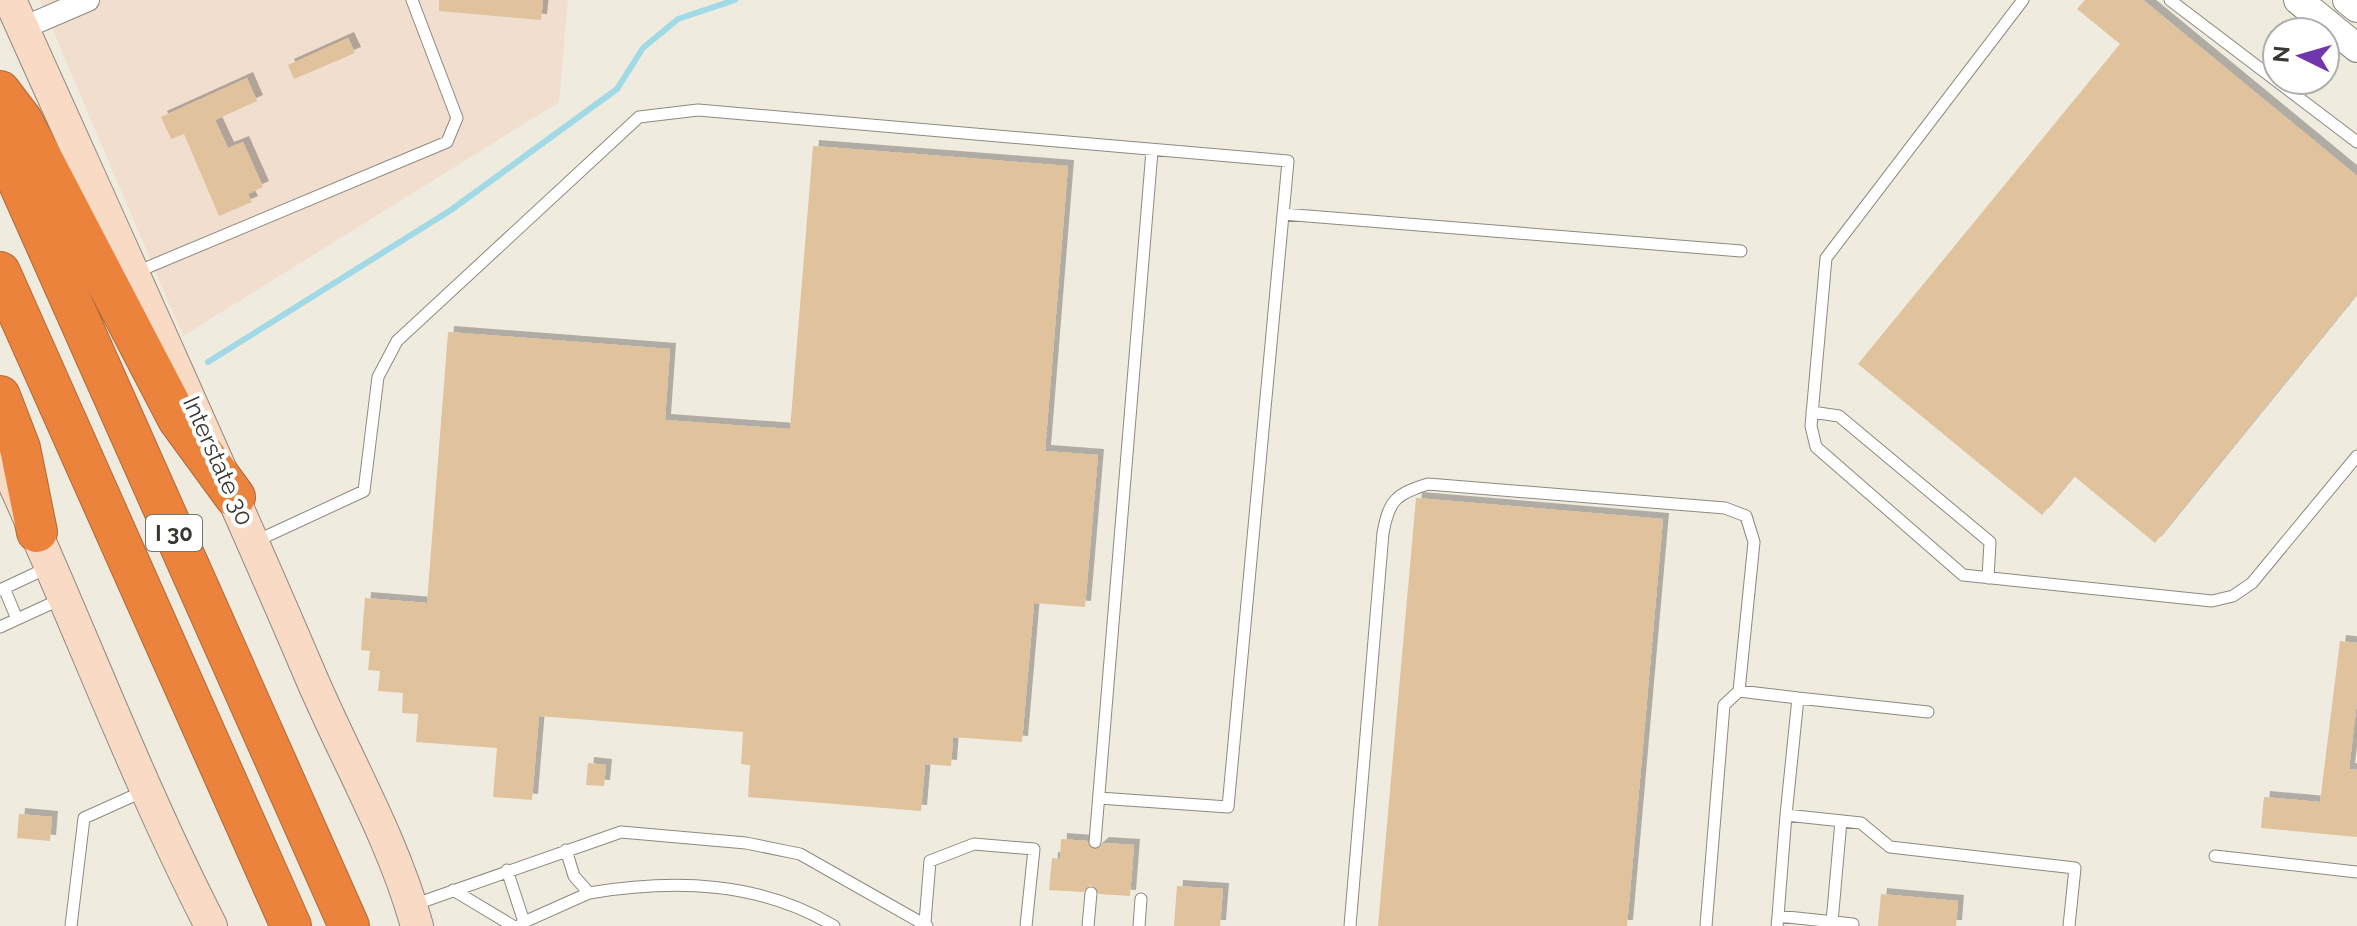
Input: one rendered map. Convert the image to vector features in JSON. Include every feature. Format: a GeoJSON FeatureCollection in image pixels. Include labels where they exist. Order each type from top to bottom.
{"type":"FeatureCollection","features":[{"type":"Feature","properties":{"kind":"highway"},"geometry":{"type":"LineString","coordinates":[[0,91],[22,120],[178,419],[235,497]]}},
{"type":"Feature","properties":{"kind":"highway","name":"I 30"},"geometry":{"type":"LineString","coordinates":[[0,141],[349,926]]}},
{"type":"Feature","properties":{"kind":"highway","name":"I 30"},"geometry":{"type":"LineString","coordinates":[[0,272],[291,926]]}},
{"type":"Feature","properties":{"kind":"highway"},"geometry":{"type":"LineString","coordinates":[[0,396],[20,448],[44,549]]}},
{"type":"Feature","properties":{"kind":"main road","name":"Interstate 30"},"geometry":{"type":"LineString","coordinates":[[16,14],[235,497],[318,694],[382,828],[414,916]]}},
{"type":"Feature","properties":{"kind":"main road"},"geometry":{"type":"LineString","coordinates":[[0,453],[44,549],[145,791],[211,926]]}},
{"type":"Feature","properties":{"kind":"street"},"geometry":{"type":"LineString","coordinates":[[16,14],[88,0]]}},
{"type":"Feature","properties":{"kind":"street"},"geometry":{"type":"LineString","coordinates":[[2298,0],[2318,16]]}},
{"type":"Feature","properties":{"kind":"street"},"geometry":{"type":"LineString","coordinates":[[2341,35],[2357,48]]}},
{"type":"Feature","properties":{"kind":"lane"},"geometry":{"type":"LineString","coordinates":[[133,273],[447,142],[457,118],[412,0]]}},
{"type":"Feature","properties":{"kind":"lane"},"geometry":{"type":"LineString","coordinates":[[2023,0],[1826,258],[1812,412],[1816,447],[1963,575],[2212,601],[2233,596],[2252,583],[2357,456]]}},
{"type":"Feature","properties":{"kind":"lane"},"geometry":{"type":"LineString","coordinates":[[2170,0],[2357,142]]}},
{"type":"Feature","properties":{"kind":"lane"},"geometry":{"type":"LineString","coordinates":[[253,542],[364,491],[378,377],[397,341],[639,117],[698,110],[1288,161],[1228,807],[1099,798]]}},
{"type":"Feature","properties":{"kind":"lane"},"geometry":{"type":"LineString","coordinates":[[1095,842],[1152,151]]}},
{"type":"Feature","properties":{"kind":"lane"},"geometry":{"type":"LineString","coordinates":[[1283,214],[1741,251]]}},
{"type":"Feature","properties":{"kind":"lane"},"geometry":{"type":"LineString","coordinates":[[1812,412],[1839,416],[1990,542],[1988,578]]}},
{"type":"Feature","properties":{"kind":"lane"},"geometry":{"type":"LineString","coordinates":[[1350,926],[1383,533],[1388,507],[1407,490],[1428,484],[1725,508],[1746,516],[1754,542],[1739,691],[1724,705],[1706,926]]}},
{"type":"Feature","properties":{"kind":"lane"},"geometry":{"type":"LineString","coordinates":[[17,619],[2,589],[44,549]]}},
{"type":"Feature","properties":{"kind":"lane"},"geometry":{"type":"LineString","coordinates":[[0,627],[64,597]]}},
{"type":"Feature","properties":{"kind":"lane"},"geometry":{"type":"LineString","coordinates":[[1739,691],[1928,712]]}},
{"type":"Feature","properties":{"kind":"lane"},"geometry":{"type":"LineString","coordinates":[[1798,698],[1777,921],[1853,924]]}},
{"type":"Feature","properties":{"kind":"lane"},"geometry":{"type":"LineString","coordinates":[[71,926],[84,818],[145,791]]}},
{"type":"Feature","properties":{"kind":"lane"},"geometry":{"type":"LineString","coordinates":[[1786,815],[1861,823],[1890,847],[2075,868],[2069,926]]}},
{"type":"Feature","properties":{"kind":"lane"},"geometry":{"type":"LineString","coordinates":[[1832,922],[1841,821]]}},
{"type":"Feature","properties":{"kind":"lane"},"geometry":{"type":"LineString","coordinates":[[414,916],[453,890],[621,832],[746,843],[800,854],[926,924],[930,861],[974,844],[1034,849],[1026,926]]}},
{"type":"Feature","properties":{"kind":"lane"},"geometry":{"type":"LineString","coordinates":[[566,850],[574,876],[589,893]]}},
{"type":"Feature","properties":{"kind":"lane"},"geometry":{"type":"LineString","coordinates":[[2215,856],[2357,872]]}},
{"type":"Feature","properties":{"kind":"lane"},"geometry":{"type":"LineString","coordinates":[[507,870],[518,925]]}},
{"type":"Feature","properties":{"kind":"lane"},"geometry":{"type":"LineString","coordinates":[[518,925],[589,893],[641,886],[719,886],[786,902],[834,926]]}},
{"type":"Feature","properties":{"kind":"lane"},"geometry":{"type":"LineString","coordinates":[[453,890],[518,925]]}},
{"type":"Feature","properties":{"kind":"lane"},"geometry":{"type":"LineString","coordinates":[[1088,926],[1091,893]]}},
{"type":"Feature","properties":{"kind":"lane"},"geometry":{"type":"LineString","coordinates":[[1139,926],[1141,899]]}},
{"type":"Feature","properties":{"kind":"shaded area"},"geometry":{"type":"Polygon","coordinates":[[[40,0],[568,0],[559,102],[183,336],[40,0]]]}},
{"type":"Feature","properties":{"kind":"building"},"geometry":{"type":"Polygon","coordinates":[[[439,0],[543,0],[541,20],[439,11],[439,0]]]}},
{"type":"Feature","properties":{"kind":"building"},"geometry":{"type":"Polygon","coordinates":[[[2085,0],[2143,0],[2357,176],[2357,294],[2155,543],[2074,476],[2042,515],[1858,364],[2120,44],[2077,9],[2085,0]]]}},
{"type":"Feature","properties":{"kind":"building"},"geometry":{"type":"Polygon","coordinates":[[[348,38],[355,53],[294,79],[288,65],[348,38]]]}},
{"type":"Feature","properties":{"kind":"building"},"geometry":{"type":"Polygon","coordinates":[[[247,78],[257,101],[215,120],[228,148],[243,142],[263,187],[248,194],[252,202],[219,216],[184,134],[171,139],[161,117],[247,78]]]}},
{"type":"Feature","properties":{"kind":"building"},"geometry":{"type":"Polygon","coordinates":[[[813,146],[1068,166],[1045,451],[1098,455],[1085,607],[1034,603],[1022,742],[953,737],[951,766],[925,764],[921,811],[748,797],[750,765],[741,764],[743,732],[539,716],[532,800],[493,797],[497,748],[416,742],[418,714],[402,713],[403,693],[378,691],[380,671],[368,670],[370,651],[361,650],[365,598],[427,603],[448,332],[670,349],[665,420],[790,429],[813,146]]]}},
{"type":"Feature","properties":{"kind":"building"},"geometry":{"type":"Polygon","coordinates":[[[1416,498],[1663,519],[1627,926],[1378,926],[1416,498]]]}},
{"type":"Feature","properties":{"kind":"building"},"geometry":{"type":"Polygon","coordinates":[[[2340,641],[2357,643],[2357,701],[2349,769],[2357,770],[2357,837],[2261,828],[2264,797],[2320,802],[2340,641]]]}},
{"type":"Feature","properties":{"kind":"building"},"geometry":{"type":"Polygon","coordinates":[[[588,763],[606,765],[604,786],[586,785],[588,763]]]}},
{"type":"Feature","properties":{"kind":"building"},"geometry":{"type":"Polygon","coordinates":[[[19,814],[52,817],[50,841],[17,838],[19,814]]]}},
{"type":"Feature","properties":{"kind":"building"},"geometry":{"type":"Polygon","coordinates":[[[1061,839],[1087,841],[1095,850],[1103,843],[1134,845],[1130,896],[1099,894],[1091,885],[1083,892],[1049,890],[1052,858],[1060,859],[1061,839]]]}},
{"type":"Feature","properties":{"kind":"building"},"geometry":{"type":"Polygon","coordinates":[[[1177,886],[1223,889],[1220,926],[1174,926],[1177,886]]]}},
{"type":"Feature","properties":{"kind":"building"},"geometry":{"type":"Polygon","coordinates":[[[1881,894],[1958,901],[1956,926],[1878,926],[1881,894]]]}},
{"type":"Feature","properties":{"kind":"waterway"},"geometry":{"type":"LineString","coordinates":[[208,362],[451,210],[617,89],[643,48],[678,19],[735,0]]}}]}
